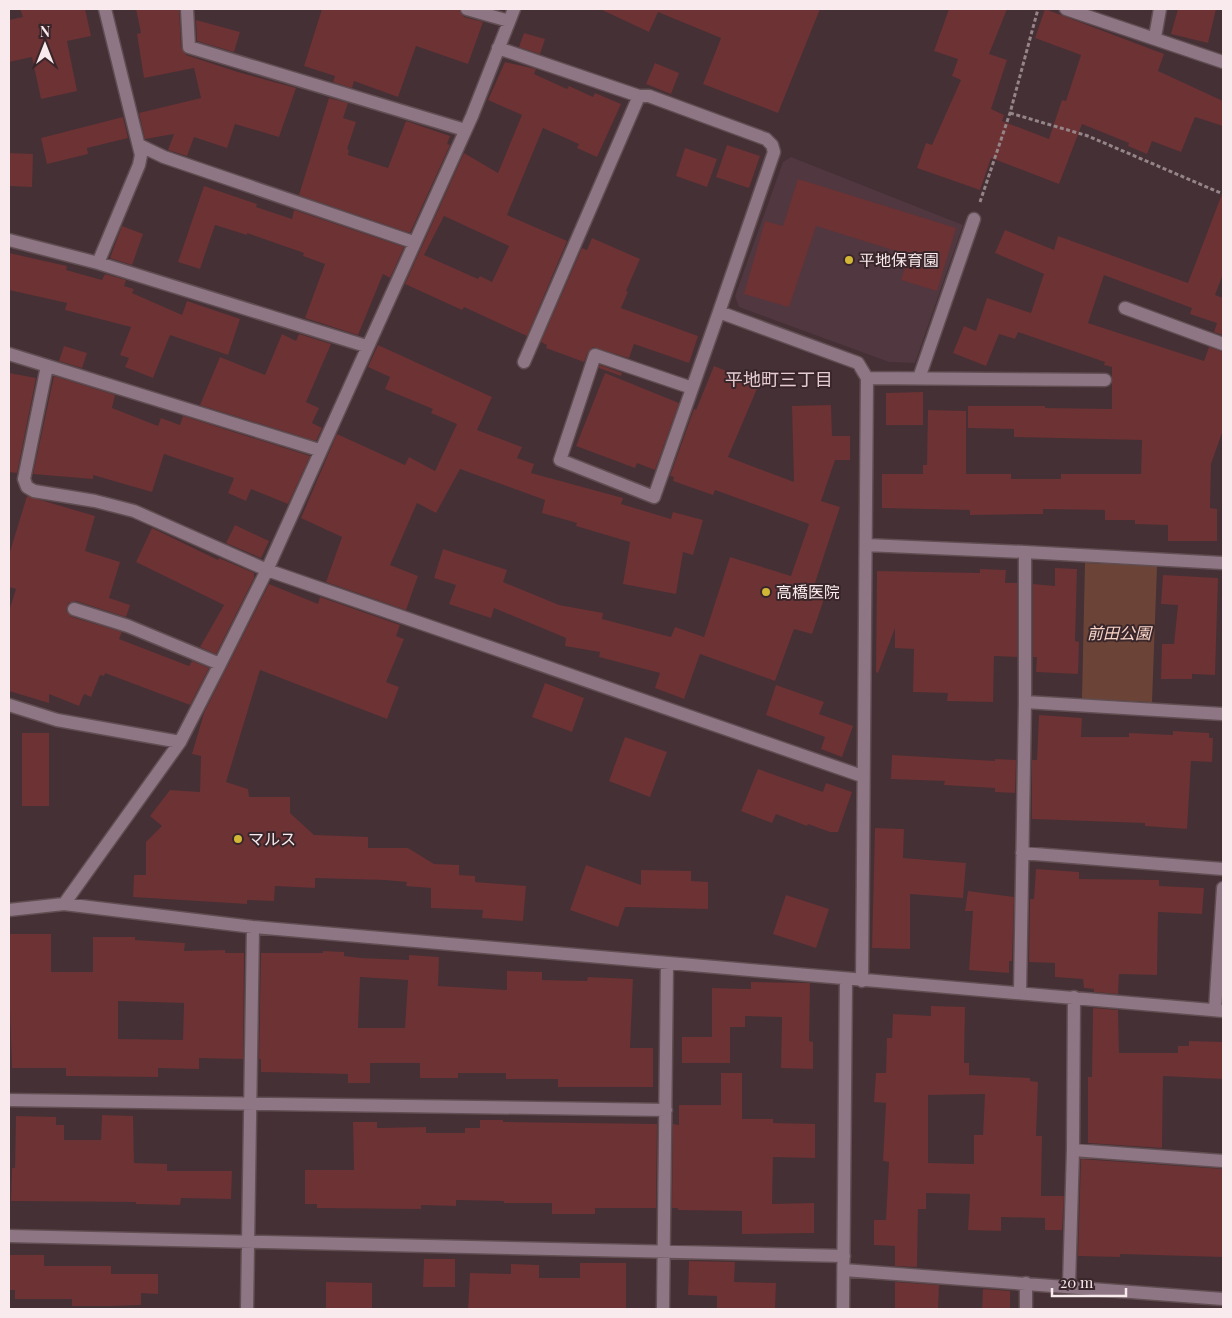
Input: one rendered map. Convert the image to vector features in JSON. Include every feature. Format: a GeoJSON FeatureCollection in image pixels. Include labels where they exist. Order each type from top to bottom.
{"type":"FeatureCollection","features":[{"type":"Feature","properties":{"kind":"street"},"geometry":{"type":"LineString","coordinates":[[98,263],[139,165],[141,146],[104,9]]}},
{"type":"Feature","properties":{"kind":"street"},"geometry":{"type":"LineString","coordinates":[[187,9],[189,46],[465,130]]}},
{"type":"Feature","properties":{"kind":"street"},"geometry":{"type":"LineString","coordinates":[[467,9],[509,22]]}},
{"type":"Feature","properties":{"kind":"street"},"geometry":{"type":"LineString","coordinates":[[64,904],[180,742],[220,664],[266,570],[465,130],[514,9]]}},
{"type":"Feature","properties":{"kind":"street"},"geometry":{"type":"LineString","coordinates":[[1066,9],[1090,13],[1223,62]]}},
{"type":"Feature","properties":{"kind":"street"},"geometry":{"type":"LineString","coordinates":[[1155,38],[1160,9]]}},
{"type":"Feature","properties":{"kind":"street"},"geometry":{"type":"LineString","coordinates":[[498,48],[639,96],[650,96],[766,139],[772,145],[774,152],[720,312],[654,497],[560,460],[595,355],[692,388]]}},
{"type":"Feature","properties":{"kind":"street"},"geometry":{"type":"LineString","coordinates":[[524,362],[639,96]]}},
{"type":"Feature","properties":{"kind":"street"},"geometry":{"type":"LineString","coordinates":[[141,146],[183,164],[413,242]]}},
{"type":"Feature","properties":{"kind":"street"},"geometry":{"type":"LineString","coordinates":[[919,378],[974,219]]}},
{"type":"Feature","properties":{"kind":"street"},"geometry":{"type":"LineString","coordinates":[[9,240],[98,263],[366,346]]}},
{"type":"Feature","properties":{"kind":"street"},"geometry":{"type":"LineString","coordinates":[[1125,308],[1223,344]]}},
{"type":"Feature","properties":{"kind":"street"},"geometry":{"type":"LineString","coordinates":[[720,312],[858,363],[867,378],[862,776],[862,981]]}},
{"type":"Feature","properties":{"kind":"street"},"geometry":{"type":"LineString","coordinates":[[9,354],[319,450]]}},
{"type":"Feature","properties":{"kind":"street"},"geometry":{"type":"LineString","coordinates":[[47,366],[24,479],[27,487],[34,491],[95,501],[134,510],[266,570],[862,776]]}},
{"type":"Feature","properties":{"kind":"street"},"geometry":{"type":"LineString","coordinates":[[867,378],[1106,380]]}},
{"type":"Feature","properties":{"kind":"street"},"geometry":{"type":"LineString","coordinates":[[866,546],[1223,562]]}},
{"type":"Feature","properties":{"kind":"street"},"geometry":{"type":"LineString","coordinates":[[1020,992],[1025,702],[1025,552]]}},
{"type":"Feature","properties":{"kind":"street"},"geometry":{"type":"LineString","coordinates":[[74,609],[128,626],[220,664]]}},
{"type":"Feature","properties":{"kind":"street"},"geometry":{"type":"LineString","coordinates":[[1025,702],[1223,714]]}},
{"type":"Feature","properties":{"kind":"street"},"geometry":{"type":"LineString","coordinates":[[9,705],[57,720],[180,742]]}},
{"type":"Feature","properties":{"kind":"street"},"geometry":{"type":"LineString","coordinates":[[1022,853],[1223,869]]}},
{"type":"Feature","properties":{"kind":"street"},"geometry":{"type":"LineString","coordinates":[[9,910],[64,904],[253,926],[846,980],[1020,992],[1219,1011],[1223,888]]}},
{"type":"Feature","properties":{"kind":"street"},"geometry":{"type":"LineString","coordinates":[[247,1309],[253,926]]}},
{"type":"Feature","properties":{"kind":"street"},"geometry":{"type":"LineString","coordinates":[[663,1309],[667,964]]}},
{"type":"Feature","properties":{"kind":"street"},"geometry":{"type":"LineString","coordinates":[[843,1309],[846,980]]}},
{"type":"Feature","properties":{"kind":"street"},"geometry":{"type":"LineString","coordinates":[[1069,1286],[1073,1150],[1074,997]]}},
{"type":"Feature","properties":{"kind":"street"},"geometry":{"type":"LineString","coordinates":[[9,1100],[666,1110]]}},
{"type":"Feature","properties":{"kind":"street"},"geometry":{"type":"LineString","coordinates":[[1073,1150],[1223,1161]]}},
{"type":"Feature","properties":{"kind":"street"},"geometry":{"type":"LineString","coordinates":[[9,1236],[844,1256]]}},
{"type":"Feature","properties":{"kind":"street"},"geometry":{"type":"LineString","coordinates":[[844,1270],[1223,1298]]}},
{"type":"Feature","properties":{"kind":"street"},"geometry":{"type":"LineString","coordinates":[[1026,1283],[1026,1309]]}},
{"type":"Feature","properties":{"kind":"path"},"geometry":{"type":"LineString","coordinates":[[974,219],[1010,113],[1038,9]]}},
{"type":"Feature","properties":{"kind":"path"},"geometry":{"type":"LineString","coordinates":[[1010,113],[1088,136],[1223,194]]}},
{"type":"Feature","properties":{"kind":"shaded area","name":"平地保育園"},"geometry":{"type":"Polygon","coordinates":[[[791,157],[963,225],[915,363],[889,362],[739,307],[735,296],[783,162],[791,157]]]}},
{"type":"Feature","properties":{"kind":"green space","name":"前田公園"},"geometry":{"type":"Polygon","coordinates":[[[1085,563],[1157,566],[1152,702],[1082,699],[1085,563]]]}},
{"type":"Feature","properties":{"kind":"building"},"geometry":{"type":"Polygon","coordinates":[[[20,9],[85,9],[91,36],[67,41],[77,91],[41,99],[32,57],[9,62],[9,20],[23,17],[20,9]]]}},
{"type":"Feature","properties":{"kind":"building"},"geometry":{"type":"Polygon","coordinates":[[[136,9],[179,9],[181,47],[186,55],[296,88],[279,137],[235,124],[227,148],[194,137],[187,156],[168,150],[174,134],[145,139],[139,113],[201,98],[194,68],[144,78],[137,34],[141,33],[136,9]]]}},
{"type":"Feature","properties":{"kind":"building"},"geometry":{"type":"Polygon","coordinates":[[[322,9],[459,9],[464,17],[483,22],[468,64],[416,46],[398,97],[354,81],[352,88],[333,82],[335,76],[304,66],[322,9]]]}},
{"type":"Feature","properties":{"kind":"building"},"geometry":{"type":"Polygon","coordinates":[[[600,9],[820,9],[778,113],[703,84],[721,38],[658,12],[649,32],[600,9]]]}},
{"type":"Feature","properties":{"kind":"building"},"geometry":{"type":"Polygon","coordinates":[[[949,9],[1007,9],[989,54],[1007,60],[991,109],[1004,115],[1002,121],[1049,139],[1062,100],[1066,101],[1081,55],[1035,38],[1045,9],[1164,54],[1158,71],[1223,101],[1223,126],[1195,117],[1181,152],[1152,141],[1147,154],[1128,146],[1129,143],[1082,124],[1059,184],[991,158],[980,190],[917,168],[926,143],[932,145],[961,80],[952,76],[958,59],[934,51],[949,9]]]}},
{"type":"Feature","properties":{"kind":"building"},"geometry":{"type":"Polygon","coordinates":[[[1178,9],[1216,9],[1208,43],[1171,34],[1178,9]]]}},
{"type":"Feature","properties":{"kind":"building"},"geometry":{"type":"Polygon","coordinates":[[[196,20],[240,32],[234,52],[197,41],[196,20]]]}},
{"type":"Feature","properties":{"kind":"building"},"geometry":{"type":"Polygon","coordinates":[[[524,33],[545,39],[540,54],[519,47],[524,33]]]}},
{"type":"Feature","properties":{"kind":"building"},"geometry":{"type":"Polygon","coordinates":[[[505,62],[536,69],[534,74],[567,89],[569,86],[593,97],[595,93],[621,104],[597,157],[577,148],[579,144],[543,128],[507,215],[567,241],[527,336],[464,307],[462,310],[405,284],[464,153],[498,173],[522,115],[488,100],[505,62]],[[444,216],[424,255],[478,279],[480,276],[492,282],[509,246],[444,216]]]}},
{"type":"Feature","properties":{"kind":"building"},"geometry":{"type":"Polygon","coordinates":[[[655,63],[679,73],[671,94],[646,84],[655,63]]]}},
{"type":"Feature","properties":{"kind":"building"},"geometry":{"type":"Polygon","coordinates":[[[329,98],[348,103],[343,118],[356,122],[347,149],[349,150],[348,155],[388,168],[406,121],[450,136],[447,144],[450,145],[410,233],[299,195],[329,98]]]}},
{"type":"Feature","properties":{"kind":"building"},"geometry":{"type":"Polygon","coordinates":[[[123,117],[128,138],[87,148],[88,154],[47,164],[41,138],[123,117]]]}},
{"type":"Feature","properties":{"kind":"building"},"geometry":{"type":"Polygon","coordinates":[[[727,145],[760,156],[749,188],[716,177],[727,145]]]}},
{"type":"Feature","properties":{"kind":"building"},"geometry":{"type":"Polygon","coordinates":[[[685,148],[717,159],[707,187],[676,176],[685,148]]]}},
{"type":"Feature","properties":{"kind":"building"},"geometry":{"type":"Polygon","coordinates":[[[9,153],[33,154],[32,187],[9,186],[9,153]]]}},
{"type":"Feature","properties":{"kind":"building"},"geometry":{"type":"Polygon","coordinates":[[[798,179],[956,228],[937,291],[901,280],[909,255],[816,226],[789,307],[744,294],[765,221],[783,226],[798,179]]]}},
{"type":"Feature","properties":{"kind":"building"},"geometry":{"type":"Polygon","coordinates":[[[204,186],[257,204],[256,207],[292,219],[294,210],[404,247],[390,278],[383,274],[358,335],[305,318],[325,264],[303,256],[304,253],[247,233],[247,235],[215,225],[200,269],[178,262],[204,186]]]}},
{"type":"Feature","properties":{"kind":"building"},"geometry":{"type":"Polygon","coordinates":[[[1222,194],[1223,274],[1215,295],[1223,298],[1223,335],[1214,332],[1217,323],[1190,314],[1192,308],[1104,275],[1088,323],[1204,361],[1209,347],[1223,352],[1223,430],[1211,464],[1210,508],[1217,509],[1217,541],[1168,541],[1168,525],[1135,524],[1135,520],[1105,520],[1105,510],[1043,509],[1043,514],[970,515],[970,510],[882,508],[882,474],[923,474],[923,465],[927,465],[928,410],[966,411],[966,474],[1011,474],[1011,479],[1061,479],[1061,474],[1141,474],[1142,440],[1014,437],[1014,429],[968,428],[968,406],[1045,406],[1045,408],[1112,409],[1112,367],[1104,365],[1105,362],[1018,332],[1015,339],[999,334],[986,366],[953,353],[964,326],[976,331],[987,298],[1031,313],[1044,274],[995,253],[1005,230],[1054,250],[1058,236],[1188,283],[1222,194]]]}},
{"type":"Feature","properties":{"kind":"building"},"geometry":{"type":"Polygon","coordinates":[[[122,226],[143,234],[132,265],[110,258],[122,226]]]}},
{"type":"Feature","properties":{"kind":"building"},"geometry":{"type":"Polygon","coordinates":[[[592,238],[640,259],[621,308],[698,336],[689,363],[634,344],[629,358],[593,347],[588,352],[584,362],[546,348],[547,345],[541,342],[582,248],[587,250],[592,238]]]}},
{"type":"Feature","properties":{"kind":"building"},"geometry":{"type":"Polygon","coordinates":[[[9,253],[67,266],[66,270],[102,280],[105,274],[126,280],[124,286],[134,289],[132,293],[182,315],[187,301],[240,319],[228,355],[170,335],[153,378],[125,367],[129,358],[120,355],[131,327],[65,310],[67,303],[9,290],[9,253]]]}},
{"type":"Feature","properties":{"kind":"building"},"geometry":{"type":"Polygon","coordinates":[[[282,334],[296,341],[299,334],[331,344],[306,402],[319,408],[312,423],[322,428],[316,441],[200,405],[220,357],[265,375],[282,334]]]}},
{"type":"Feature","properties":{"kind":"building"},"geometry":{"type":"Polygon","coordinates":[[[378,345],[492,397],[477,430],[522,447],[517,458],[534,464],[531,473],[623,498],[621,504],[671,519],[673,512],[703,520],[693,555],[683,552],[676,594],[623,584],[630,542],[576,526],[577,523],[542,513],[545,500],[460,469],[436,513],[417,503],[390,565],[418,576],[406,610],[326,582],[342,537],[301,518],[337,434],[405,465],[409,457],[435,471],[457,424],[431,413],[433,409],[385,389],[390,377],[368,367],[378,345]]]}},
{"type":"Feature","properties":{"kind":"building"},"geometry":{"type":"Polygon","coordinates":[[[64,346],[87,353],[82,368],[59,361],[64,346]]]}},
{"type":"Feature","properties":{"kind":"building"},"geometry":{"type":"Polygon","coordinates":[[[600,365],[622,373],[621,376],[599,368],[600,365]]]}},
{"type":"Feature","properties":{"kind":"building"},"geometry":{"type":"Polygon","coordinates":[[[714,366],[759,384],[728,457],[794,482],[792,406],[831,405],[832,436],[850,436],[850,460],[835,460],[821,501],[840,507],[812,592],[825,596],[812,634],[794,629],[775,681],[700,654],[684,699],[655,688],[660,673],[599,657],[600,652],[565,646],[566,638],[494,608],[491,618],[449,604],[456,585],[434,578],[443,549],[507,570],[503,582],[559,605],[603,613],[602,619],[671,637],[675,627],[704,637],[730,557],[791,576],[809,524],[715,490],[713,495],[673,481],[674,477],[670,476],[694,409],[696,410],[714,366]]]}},
{"type":"Feature","properties":{"kind":"building"},"geometry":{"type":"Polygon","coordinates":[[[9,373],[36,378],[17,473],[9,472],[9,373]]]}},
{"type":"Feature","properties":{"kind":"building"},"geometry":{"type":"Polygon","coordinates":[[[605,373],[679,403],[655,470],[637,463],[635,468],[576,446],[605,373]]]}},
{"type":"Feature","properties":{"kind":"building"},"geometry":{"type":"Polygon","coordinates":[[[54,376],[115,395],[112,408],[158,426],[161,418],[180,425],[183,416],[310,456],[288,504],[251,489],[246,501],[228,493],[234,478],[164,454],[152,492],[93,475],[93,479],[33,474],[54,376]]]}},
{"type":"Feature","properties":{"kind":"building"},"geometry":{"type":"Polygon","coordinates":[[[923,392],[923,425],[886,425],[886,393],[923,392]]]}},
{"type":"Feature","properties":{"kind":"building"},"geometry":{"type":"Polygon","coordinates":[[[27,496],[95,516],[85,551],[120,562],[109,598],[130,605],[126,617],[76,601],[68,603],[66,611],[72,617],[122,632],[119,639],[189,666],[192,661],[209,668],[190,705],[105,673],[104,676],[100,675],[91,697],[84,694],[79,706],[49,694],[49,703],[9,691],[9,611],[16,589],[9,587],[9,555],[27,496]]]}},
{"type":"Feature","properties":{"kind":"building"},"geometry":{"type":"Polygon","coordinates":[[[235,525],[269,541],[261,558],[226,543],[235,525]]]}},
{"type":"Feature","properties":{"kind":"building"},"geometry":{"type":"Polygon","coordinates":[[[152,528],[218,560],[219,558],[254,573],[254,578],[216,654],[200,647],[224,605],[136,562],[152,528]]]}},
{"type":"Feature","properties":{"kind":"building"},"geometry":{"type":"Polygon","coordinates":[[[1055,568],[1077,569],[1075,641],[1079,642],[1078,674],[1036,672],[1037,657],[1033,657],[1033,584],[1055,586],[1055,568]]]}},
{"type":"Feature","properties":{"kind":"building"},"geometry":{"type":"Polygon","coordinates":[[[980,569],[1006,570],[1005,583],[1017,583],[1017,657],[994,656],[993,702],[947,701],[948,693],[913,692],[914,649],[895,648],[895,628],[878,673],[876,672],[877,571],[980,573],[980,569]]]}},
{"type":"Feature","properties":{"kind":"building"},"geometry":{"type":"Polygon","coordinates":[[[1163,575],[1218,578],[1215,675],[1192,674],[1192,679],[1161,679],[1162,644],[1174,644],[1178,605],[1161,604],[1163,575]]]}},
{"type":"Feature","properties":{"kind":"building"},"geometry":{"type":"Polygon","coordinates":[[[269,584],[318,604],[320,597],[400,625],[396,636],[404,639],[386,682],[399,687],[387,719],[260,670],[226,782],[248,789],[249,797],[290,797],[290,813],[314,835],[368,837],[368,848],[408,848],[434,864],[459,865],[459,875],[475,876],[475,882],[526,886],[523,921],[482,918],[483,910],[431,908],[431,888],[406,886],[407,882],[385,880],[315,878],[315,888],[275,886],[274,901],[247,900],[247,904],[133,897],[134,875],[146,875],[146,842],[162,826],[150,816],[170,790],[200,792],[201,756],[192,754],[204,713],[269,584]]]}},
{"type":"Feature","properties":{"kind":"building"},"geometry":{"type":"Polygon","coordinates":[[[545,683],[584,698],[572,732],[532,717],[545,683]]]}},
{"type":"Feature","properties":{"kind":"building"},"geometry":{"type":"Polygon","coordinates":[[[776,685],[824,702],[819,714],[853,726],[842,757],[821,749],[825,737],[766,715],[776,685]]]}},
{"type":"Feature","properties":{"kind":"building"},"geometry":{"type":"Polygon","coordinates":[[[1039,715],[1082,718],[1081,737],[1129,737],[1129,733],[1173,735],[1173,731],[1209,733],[1209,738],[1213,738],[1212,762],[1191,761],[1187,829],[1145,826],[1145,823],[1032,819],[1032,760],[1037,760],[1039,715]]]}},
{"type":"Feature","properties":{"kind":"building"},"geometry":{"type":"Polygon","coordinates":[[[22,733],[49,733],[49,806],[22,806],[22,733]]]}},
{"type":"Feature","properties":{"kind":"building"},"geometry":{"type":"Polygon","coordinates":[[[625,737],[667,752],[650,797],[609,781],[625,737]]]}},
{"type":"Feature","properties":{"kind":"building"},"geometry":{"type":"Polygon","coordinates":[[[892,755],[995,761],[995,759],[1016,760],[1015,793],[995,792],[995,788],[944,785],[945,781],[891,779],[892,755]]]}},
{"type":"Feature","properties":{"kind":"building"},"geometry":{"type":"Polygon","coordinates":[[[758,769],[823,792],[826,783],[852,792],[838,832],[830,832],[808,824],[807,826],[776,814],[772,823],[741,811],[758,769]]]}},
{"type":"Feature","properties":{"kind":"building"},"geometry":{"type":"Polygon","coordinates":[[[875,828],[904,829],[903,858],[966,863],[963,898],[910,894],[910,949],[872,948],[875,828]]]}},
{"type":"Feature","properties":{"kind":"building"},"geometry":{"type":"Polygon","coordinates":[[[586,865],[641,885],[641,870],[691,871],[691,881],[708,882],[708,909],[625,907],[618,927],[570,910],[586,865]]]}},
{"type":"Feature","properties":{"kind":"building"},"geometry":{"type":"Polygon","coordinates":[[[1036,869],[1079,872],[1079,879],[1159,880],[1159,886],[1204,888],[1202,914],[1158,912],[1157,975],[1119,974],[1118,994],[1094,992],[1094,989],[1084,988],[1083,979],[1055,977],[1055,963],[1029,962],[1030,899],[1034,899],[1036,869]]]}},
{"type":"Feature","properties":{"kind":"building"},"geometry":{"type":"Polygon","coordinates":[[[968,891],[1014,897],[1012,961],[1009,961],[1009,973],[969,970],[973,911],[965,911],[968,891]]]}},
{"type":"Feature","properties":{"kind":"building"},"geometry":{"type":"Polygon","coordinates":[[[786,895],[829,909],[816,948],[773,934],[786,895]]]}},
{"type":"Feature","properties":{"kind":"building"},"geometry":{"type":"Polygon","coordinates":[[[10,934],[51,934],[51,972],[93,972],[93,937],[135,937],[135,940],[185,943],[184,951],[225,950],[225,953],[244,953],[243,1059],[199,1058],[199,1069],[158,1068],[158,1077],[66,1076],[66,1068],[12,1068],[9,979],[10,934]],[[118,1001],[118,1039],[183,1040],[184,1003],[118,1001]]]}},
{"type":"Feature","properties":{"kind":"building"},"geometry":{"type":"Polygon","coordinates":[[[323,951],[344,952],[344,956],[409,960],[409,955],[439,957],[438,986],[507,990],[507,971],[542,972],[542,980],[587,981],[588,977],[633,979],[630,1048],[653,1048],[653,1087],[558,1087],[558,1079],[506,1079],[506,1073],[458,1073],[458,1078],[420,1078],[420,1063],[370,1063],[370,1083],[348,1083],[348,1074],[261,1072],[261,1059],[259,1059],[261,953],[323,953],[323,951]],[[360,977],[358,1028],[405,1028],[408,980],[360,977]]]}},
{"type":"Feature","properties":{"kind":"building"},"geometry":{"type":"Polygon","coordinates":[[[751,982],[810,983],[809,1041],[813,1042],[813,1069],[781,1068],[782,1017],[745,1016],[745,1027],[730,1027],[730,1063],[682,1063],[682,1037],[712,1037],[712,988],[751,989],[751,982]]]}},
{"type":"Feature","properties":{"kind":"building"},"geometry":{"type":"Polygon","coordinates":[[[931,1006],[965,1007],[964,1063],[969,1063],[969,1075],[1030,1078],[1030,1081],[1038,1082],[1036,1136],[1042,1136],[1041,1196],[1064,1196],[1062,1230],[1045,1230],[1045,1218],[1001,1217],[1001,1231],[968,1230],[970,1194],[926,1193],[926,1209],[918,1209],[917,1267],[895,1266],[895,1246],[874,1245],[874,1220],[886,1220],[889,1162],[883,1161],[886,1103],[874,1102],[876,1073],[886,1073],[887,1038],[892,1038],[893,1014],[931,1016],[931,1006]],[[985,1094],[928,1095],[928,1163],[974,1164],[974,1135],[983,1135],[985,1094]]]}},
{"type":"Feature","properties":{"kind":"building"},"geometry":{"type":"Polygon","coordinates":[[[1093,1008],[1118,1010],[1119,1053],[1178,1053],[1178,1046],[1189,1046],[1189,1041],[1222,1042],[1223,1079],[1163,1076],[1162,1148],[1088,1143],[1088,1077],[1092,1077],[1093,1008]]]}},
{"type":"Feature","properties":{"kind":"building"},"geometry":{"type":"Polygon","coordinates":[[[721,1073],[742,1073],[742,1119],[773,1119],[773,1123],[815,1124],[815,1158],[773,1157],[772,1204],[814,1203],[814,1233],[742,1234],[742,1211],[678,1210],[678,1208],[672,1208],[673,1124],[679,1125],[679,1105],[721,1105],[721,1073]]]}},
{"type":"Feature","properties":{"kind":"building"},"geometry":{"type":"Polygon","coordinates":[[[102,1115],[133,1116],[134,1163],[167,1164],[167,1171],[232,1171],[231,1199],[181,1198],[180,1205],[136,1204],[136,1202],[11,1201],[12,1168],[15,1168],[16,1116],[56,1117],[56,1125],[64,1125],[64,1140],[101,1140],[102,1115]]]}},
{"type":"Feature","properties":{"kind":"building"},"geometry":{"type":"Polygon","coordinates":[[[480,1120],[657,1124],[656,1208],[595,1208],[595,1214],[552,1214],[552,1203],[504,1203],[504,1201],[456,1200],[456,1206],[421,1205],[421,1209],[317,1208],[317,1204],[305,1204],[305,1170],[354,1170],[353,1122],[377,1122],[377,1128],[426,1127],[426,1133],[465,1133],[465,1128],[480,1128],[480,1120]]]}},
{"type":"Feature","properties":{"kind":"building"},"geometry":{"type":"Polygon","coordinates":[[[1081,1159],[1223,1169],[1223,1257],[1120,1254],[1120,1257],[1078,1256],[1081,1159]]]}},
{"type":"Feature","properties":{"kind":"building"},"geometry":{"type":"Polygon","coordinates":[[[9,1255],[44,1255],[44,1266],[111,1266],[111,1274],[158,1274],[158,1294],[141,1293],[141,1305],[72,1306],[72,1299],[15,1299],[15,1290],[9,1290],[9,1255]]]}},
{"type":"Feature","properties":{"kind":"building"},"geometry":{"type":"Polygon","coordinates":[[[424,1259],[455,1259],[455,1287],[423,1287],[424,1259]]]}},
{"type":"Feature","properties":{"kind":"building"},"geometry":{"type":"Polygon","coordinates":[[[689,1261],[735,1262],[734,1282],[776,1283],[775,1309],[717,1309],[717,1296],[688,1295],[689,1261]]]}},
{"type":"Feature","properties":{"kind":"building"},"geometry":{"type":"Polygon","coordinates":[[[580,1263],[626,1263],[626,1309],[468,1309],[470,1273],[511,1274],[511,1264],[539,1265],[539,1278],[580,1278],[580,1263]]]}},
{"type":"Feature","properties":{"kind":"building"},"geometry":{"type":"Polygon","coordinates":[[[326,1282],[372,1283],[372,1309],[326,1309],[326,1282]]]}},
{"type":"Feature","properties":{"kind":"building"},"geometry":{"type":"Polygon","coordinates":[[[895,1282],[939,1285],[938,1309],[895,1309],[895,1282]]]}},
{"type":"Feature","properties":{"kind":"building"},"geometry":{"type":"Polygon","coordinates":[[[983,1289],[1010,1291],[1010,1309],[982,1309],[983,1289]]]}},
{"type":"Feature","properties":{"kind":"place","name":"平地保育園"},"geometry":{"type":"Point","coordinates":[849,260]}},
{"type":"Feature","properties":{"kind":"place","name":"高橋医院"},"geometry":{"type":"Point","coordinates":[766,592]}},
{"type":"Feature","properties":{"kind":"place","name":"マルス"},"geometry":{"type":"Point","coordinates":[238,839]}},
{"type":"Feature","properties":{"kind":"district","name":"平地町三丁目"},"geometry":{"type":"Point","coordinates":[779,380]}}]}
